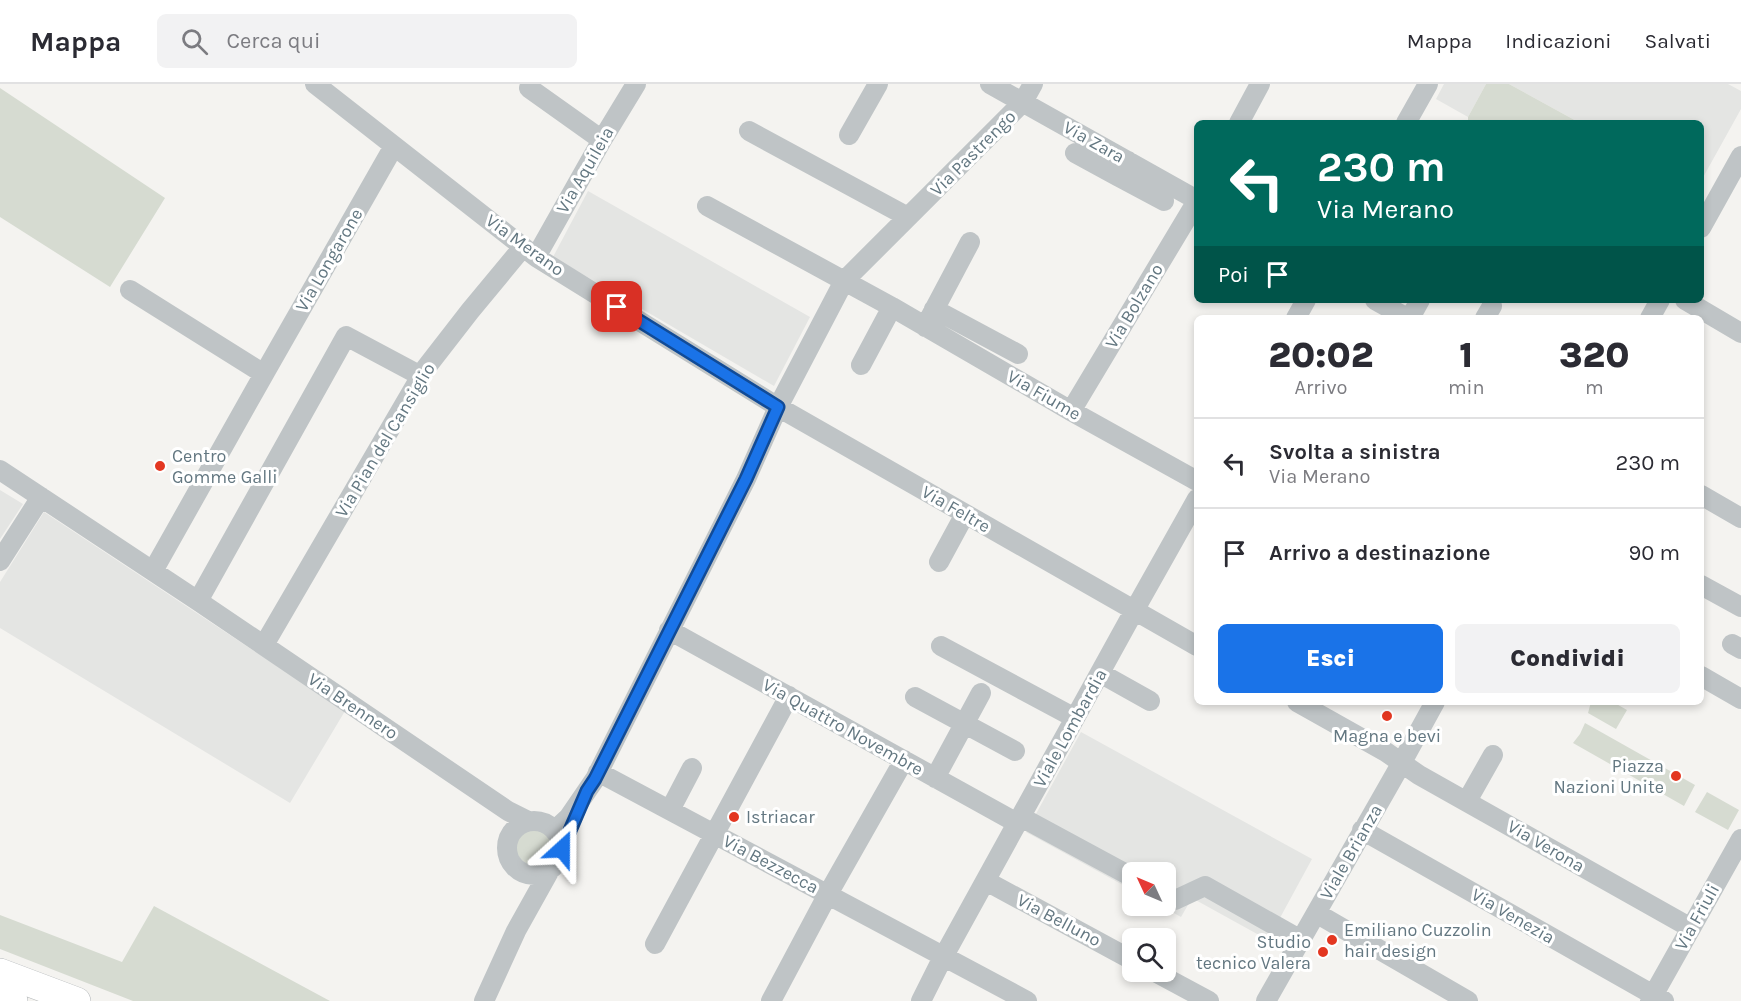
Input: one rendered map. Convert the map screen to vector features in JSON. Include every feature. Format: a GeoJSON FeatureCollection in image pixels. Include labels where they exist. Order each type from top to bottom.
{"type":"FeatureCollection","features":[{"type":"Feature","properties":{"kind":"highway"},"geometry":{"type":"LineString","coordinates":[[0,972],[77,1001]]}},
{"type":"Feature","properties":{"kind":"highway"},"geometry":{"type":"LineString","coordinates":[[0,996],[14,1001]]}},
{"type":"Feature","properties":{"kind":"street","name":"Via Merano"},"geometry":{"type":"LineString","coordinates":[[315,84],[530,252],[778,407]]}},
{"type":"Feature","properties":{"kind":"street","name":"Via Aquileia"},"geometry":{"type":"LineString","coordinates":[[530,252],[636,84]]}},
{"type":"Feature","properties":{"kind":"street"},"geometry":{"type":"LineString","coordinates":[[849,135],[878,84]]}},
{"type":"Feature","properties":{"kind":"street","name":"Via Zara"},"geometry":{"type":"LineString","coordinates":[[990,84],[1023,102],[1124,169],[1194,199]]}},
{"type":"Feature","properties":{"kind":"street","name":"Via Pastrengo"},"geometry":{"type":"LineString","coordinates":[[555,830],[569,817],[598,772],[746,479],[778,407],[844,280],[1023,102],[1033,84]]}},
{"type":"Feature","properties":{"kind":"street"},"geometry":{"type":"LineString","coordinates":[[1241,120],[1260,84]]}},
{"type":"Feature","properties":{"kind":"street"},"geometry":{"type":"LineString","coordinates":[[1408,120],[1428,84]]}},
{"type":"Feature","properties":{"kind":"street"},"geometry":{"type":"LineString","coordinates":[[529,88],[602,140]]}},
{"type":"Feature","properties":{"kind":"street"},"geometry":{"type":"LineString","coordinates":[[749,131],[908,217]]}},
{"type":"Feature","properties":{"kind":"street","name":"Via Longarone"},"geometry":{"type":"LineString","coordinates":[[153,571],[394,146]]}},
{"type":"Feature","properties":{"kind":"street"},"geometry":{"type":"LineString","coordinates":[[1075,153],[1124,169],[1164,201]]}},
{"type":"Feature","properties":{"kind":"street"},"geometry":{"type":"LineString","coordinates":[[1704,223],[1741,156]]}},
{"type":"Feature","properties":{"kind":"street","name":"Via Bolzano"},"geometry":{"type":"LineString","coordinates":[[1071,411],[1194,205]]}},
{"type":"Feature","properties":{"kind":"street"},"geometry":{"type":"LineString","coordinates":[[707,206],[844,280]]}},
{"type":"Feature","properties":{"kind":"street"},"geometry":{"type":"LineString","coordinates":[[925,327],[970,242]]}},
{"type":"Feature","properties":{"kind":"street","name":"Via Pian del Cansiglio"},"geometry":{"type":"LineString","coordinates":[[264,645],[421,376],[470,311],[530,252]]}},
{"type":"Feature","properties":{"kind":"street","name":"Via Fiume"},"geometry":{"type":"LineString","coordinates":[[844,280],[1194,479]]}},
{"type":"Feature","properties":{"kind":"street"},"geometry":{"type":"LineString","coordinates":[[130,290],[264,374]]}},
{"type":"Feature","properties":{"kind":"street"},"geometry":{"type":"LineString","coordinates":[[1381,303],[1403,315]]}},
{"type":"Feature","properties":{"kind":"street"},"geometry":{"type":"LineString","coordinates":[[1690,303],[1741,333]]}},
{"type":"Feature","properties":{"kind":"street"},"geometry":{"type":"LineString","coordinates":[[861,365],[892,307]]}},
{"type":"Feature","properties":{"kind":"street"},"geometry":{"type":"LineString","coordinates":[[934,309],[1018,354]]}},
{"type":"Feature","properties":{"kind":"street"},"geometry":{"type":"LineString","coordinates":[[198,601],[346,336],[421,376]]}},
{"type":"Feature","properties":{"kind":"street","name":"Via Feltre"},"geometry":{"type":"LineString","coordinates":[[778,407],[1194,644]]}},
{"type":"Feature","properties":{"kind":"street","name":"Via Brennero"},"geometry":{"type":"LineString","coordinates":[[0,470],[264,645],[508,811],[528,821]]}},
{"type":"Feature","properties":{"kind":"street"},"geometry":{"type":"LineString","coordinates":[[0,561],[41,497]]}},
{"type":"Feature","properties":{"kind":"street"},"geometry":{"type":"LineString","coordinates":[[1704,497],[1741,518]]}},
{"type":"Feature","properties":{"kind":"street","name":"Viale Lombardia"},"geometry":{"type":"LineString","coordinates":[[922,1001],[1019,820],[1194,504]]}},
{"type":"Feature","properties":{"kind":"street"},"geometry":{"type":"LineString","coordinates":[[939,562],[965,514]]}},
{"type":"Feature","properties":{"kind":"street"},"geometry":{"type":"LineString","coordinates":[[1704,587],[1741,607]]}},
{"type":"Feature","properties":{"kind":"street","name":"Via Quattro Novembre"},"geometry":{"type":"LineString","coordinates":[[669,630],[935,777],[1122,872]]}},
{"type":"Feature","properties":{"kind":"street"},"geometry":{"type":"LineString","coordinates":[[941,646],[1075,718]]}},
{"type":"Feature","properties":{"kind":"street"},"geometry":{"type":"LineString","coordinates":[[1101,673],[1150,700]]}},
{"type":"Feature","properties":{"kind":"street"},"geometry":{"type":"LineString","coordinates":[[1704,677],[1739,694]]}},
{"type":"Feature","properties":{"kind":"street"},"geometry":{"type":"LineString","coordinates":[[935,777],[981,693]]}},
{"type":"Feature","properties":{"kind":"street"},"geometry":{"type":"LineString","coordinates":[[655,944],[789,696]]}},
{"type":"Feature","properties":{"kind":"street"},"geometry":{"type":"LineString","coordinates":[[915,697],[1015,751]]}},
{"type":"Feature","properties":{"kind":"street","name":"Via Verona"},"geometry":{"type":"LineString","coordinates":[[1302,705],[1386,752],[1401,764],[1691,928]]}},
{"type":"Feature","properties":{"kind":"street","name":"Viale Brianza"},"geometry":{"type":"LineString","coordinates":[[1266,1001],[1433,705]]}},
{"type":"Feature","properties":{"kind":"street"},"geometry":{"type":"LineString","coordinates":[[1467,801],[1493,755]]}},
{"type":"Feature","properties":{"kind":"street"},"geometry":{"type":"LineString","coordinates":[[771,1001],[904,760]]}},
{"type":"Feature","properties":{"kind":"street"},"geometry":{"type":"LineString","coordinates":[[670,810],[692,768]]}},
{"type":"Feature","properties":{"kind":"street","name":"Via Bezzecca"},"geometry":{"type":"LineString","coordinates":[[598,772],[1027,1001]]}},
{"type":"Feature","properties":{"kind":"street","name":"Via Pastrengo"},"geometry":{"type":"LineString","coordinates":[[562,849],[587,791]]}},
{"type":"Feature","properties":{"kind":"street"},"geometry":{"type":"LineString","coordinates":[[508,811],[506,848],[508,858],[522,881],[522,897],[515,919],[516,931]]}},
{"type":"Feature","properties":{"kind":"street"},"geometry":{"type":"LineString","coordinates":[[484,1001],[516,931],[550,870],[560,857],[562,849],[555,830],[537,820],[519,824],[507,842]]}},
{"type":"Feature","properties":{"kind":"street","name":"Via Venezia"},"geometry":{"type":"LineString","coordinates":[[1362,830],[1655,999]]}},
{"type":"Feature","properties":{"kind":"street","name":"Via Friuli"},"geometry":{"type":"LineString","coordinates":[[1655,999],[1691,928],[1735,866],[1741,839]]}},
{"type":"Feature","properties":{"kind":"street"},"geometry":{"type":"LineString","coordinates":[[514,867],[528,875],[541,874],[550,870]]}},
{"type":"Feature","properties":{"kind":"street","name":"Via Belluno"},"geometry":{"type":"LineString","coordinates":[[986,881],[1122,955]]}},
{"type":"Feature","properties":{"kind":"street"},"geometry":{"type":"LineString","coordinates":[[1176,900],[1205,886],[1301,940]]}},
{"type":"Feature","properties":{"kind":"street"},"geometry":{"type":"LineString","coordinates":[[1316,913],[1468,1001]]}},
{"type":"Feature","properties":{"kind":"street"},"geometry":{"type":"LineString","coordinates":[[1174,982],[1209,1001]]}},
{"type":"Feature","properties":{"kind":"shaded area"},"geometry":{"type":"Polygon","coordinates":[[[1444,84],[1486,84],[1468,117],[1436,99],[1444,84]]]}},
{"type":"Feature","properties":{"kind":"shaded area"},"geometry":{"type":"Polygon","coordinates":[[[1486,84],[1509,84],[1575,120],[1468,120],[1486,84]]]}},
{"type":"Feature","properties":{"kind":"shaded area"},"geometry":{"type":"Polygon","coordinates":[[[1509,84],[1728,84],[1741,91],[1741,109],[1704,176],[1704,120],[1575,120],[1509,84]]]}},
{"type":"Feature","properties":{"kind":"shaded area"},"geometry":{"type":"Polygon","coordinates":[[[0,88],[165,198],[110,287],[0,217],[0,88]]]}},
{"type":"Feature","properties":{"kind":"shaded area"},"geometry":{"type":"Polygon","coordinates":[[[588,191],[810,317],[774,386],[553,257],[588,191]]]}},
{"type":"Feature","properties":{"kind":"shaded area"},"geometry":{"type":"Polygon","coordinates":[[[0,490],[23,504],[0,539],[0,490]]]}},
{"type":"Feature","properties":{"kind":"shaded area"},"geometry":{"type":"Polygon","coordinates":[[[44,512],[345,711],[290,803],[0,628],[0,582],[44,512]]]}},
{"type":"Feature","properties":{"kind":"shaded area"},"geometry":{"type":"Polygon","coordinates":[[[1590,705],[1618,705],[1627,710],[1616,729],[1588,713],[1590,705]]]}},
{"type":"Feature","properties":{"kind":"shaded area"},"geometry":{"type":"Polygon","coordinates":[[[1585,723],[1695,785],[1684,806],[1573,743],[1585,723]]]}},
{"type":"Feature","properties":{"kind":"shaded area"},"geometry":{"type":"Polygon","coordinates":[[[1081,732],[1312,859],[1268,940],[1192,898],[1181,917],[1176,914],[1176,862],[1122,862],[1122,885],[1026,832],[1081,732]]]}},
{"type":"Feature","properties":{"kind":"shaded area"},"geometry":{"type":"Polygon","coordinates":[[[1707,792],[1739,810],[1728,830],[1695,812],[1707,792]]]}},
{"type":"Feature","properties":{"kind":"shaded area"},"geometry":{"type":"Polygon","coordinates":[[[534,829],[547,834],[552,847],[547,860],[534,865],[521,860],[516,847],[521,834],[534,829]]]}},
{"type":"Feature","properties":{"kind":"shaded area"},"geometry":{"type":"Polygon","coordinates":[[[154,906],[330,1001],[133,1001],[0,949],[0,915],[122,962],[154,906]]]}},
{"type":"Feature","properties":{"kind":"place","name":"Centro Gomme Galli"},"geometry":{"type":"Point","coordinates":[160,466]}},
{"type":"Feature","properties":{"kind":"place","name":"Magna e bevi"},"geometry":{"type":"Point","coordinates":[1387,716]}},
{"type":"Feature","properties":{"kind":"place","name":"Piazza Nazioni Unite"},"geometry":{"type":"Point","coordinates":[1676,776]}},
{"type":"Feature","properties":{"kind":"place","name":"Istriacar"},"geometry":{"type":"Point","coordinates":[734,817]}},
{"type":"Feature","properties":{"kind":"place","name":"Emiliano Cuzzolin hair design"},"geometry":{"type":"Point","coordinates":[1332,940]}},
{"type":"Feature","properties":{"kind":"place","name":"Studio tecnico Valera"},"geometry":{"type":"Point","coordinates":[1323,952]}},
{"type":"Feature","properties":{"kind":"route"},"geometry":{"type":"LineString","coordinates":[[562,849],[587,791],[746,479],[778,407],[617,307]]}}]}
